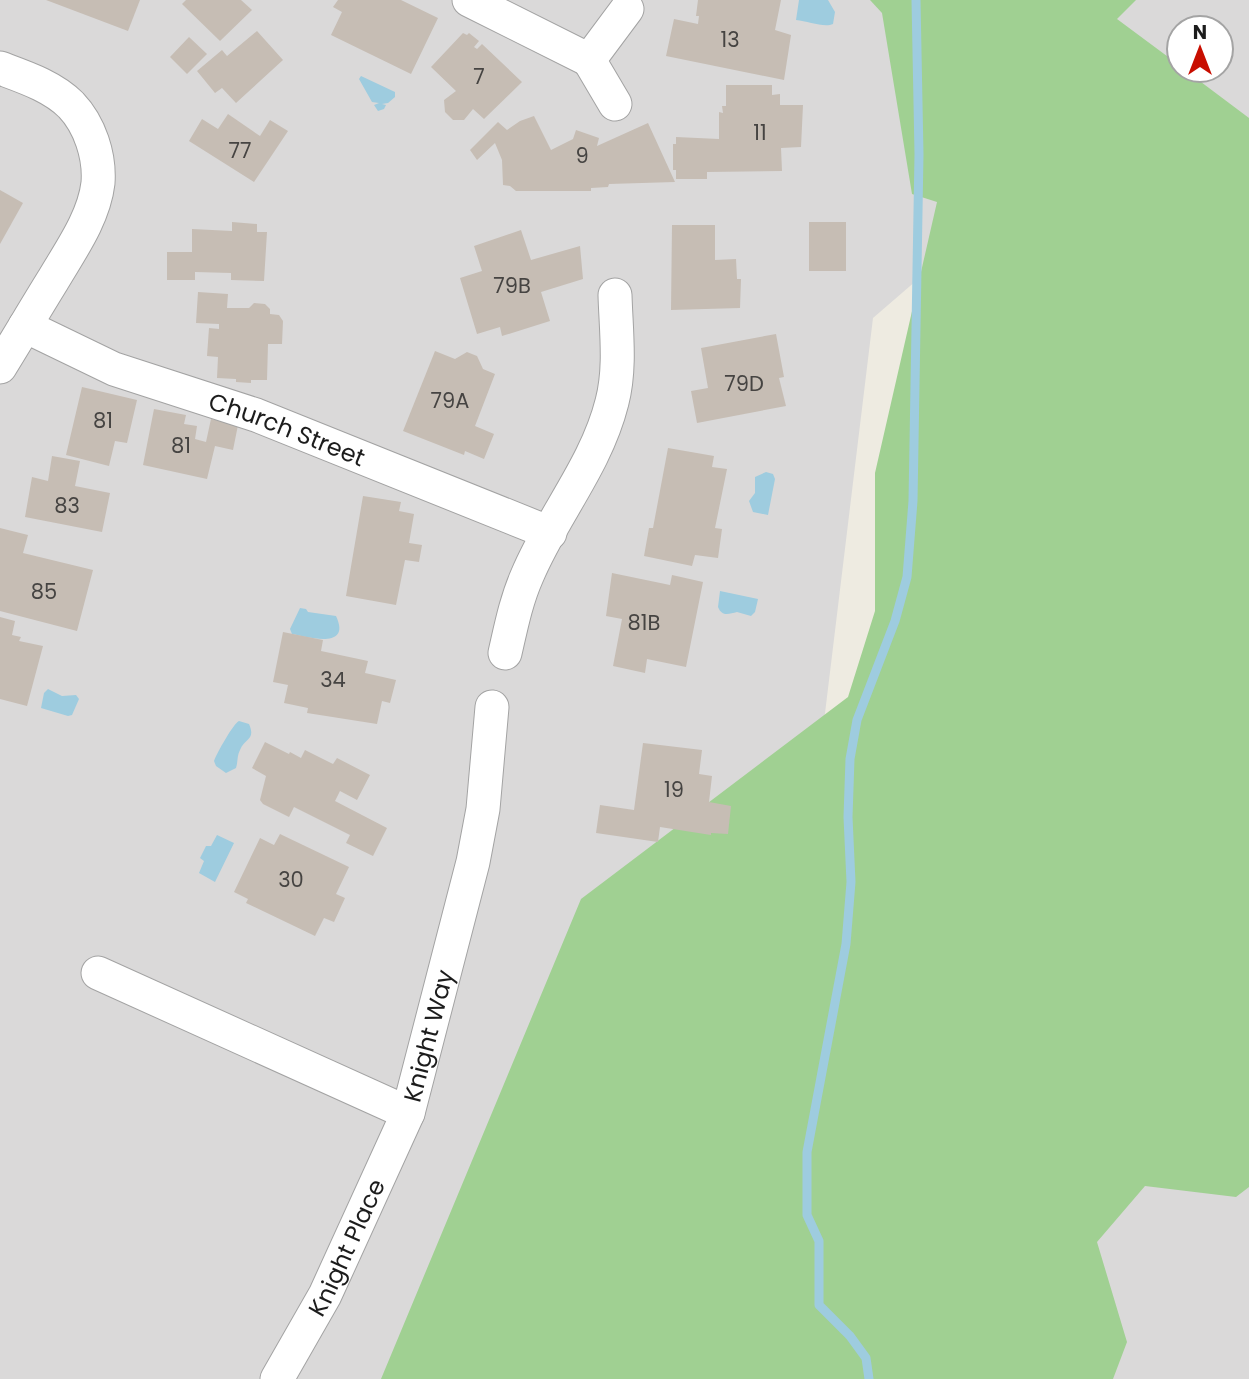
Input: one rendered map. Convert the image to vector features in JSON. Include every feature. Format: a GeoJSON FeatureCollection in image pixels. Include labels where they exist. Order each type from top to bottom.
{"type":"FeatureCollection","features":[{"type":"Feature","properties":{"kind":"street"},"geometry":{"type":"LineString","coordinates":[[468,0],[589,60],[615,104]]}},
{"type":"Feature","properties":{"kind":"street"},"geometry":{"type":"LineString","coordinates":[[589,60],[627,9]]}},
{"type":"Feature","properties":{"kind":"street"},"geometry":{"type":"LineString","coordinates":[[0,68],[46,87],[71,104],[88,129],[97,156],[97,185],[88,218],[0,367]]}},
{"type":"Feature","properties":{"kind":"street"},"geometry":{"type":"LineString","coordinates":[[505,653],[528,573],[599,443],[613,400],[618,359],[615,295]]}},
{"type":"Feature","properties":{"kind":"street","name":"Church Street"},"geometry":{"type":"LineString","coordinates":[[25,326],[114,369],[256,415],[550,533]]}},
{"type":"Feature","properties":{"kind":"street","name":"Knight Way"},"geometry":{"type":"LineString","coordinates":[[97,973],[408,1113],[473,862],[485,797],[492,707]]}},
{"type":"Feature","properties":{"kind":"street","name":"Knight Place"},"geometry":{"type":"LineString","coordinates":[[277,1379],[325,1295],[408,1113]]}},
{"type":"Feature","properties":{"kind":"shaded area"},"geometry":{"type":"Polygon","coordinates":[[[0,0],[1249,0],[1249,227],[1085,135],[873,318],[822,738],[642,1379],[0,1379],[0,0]]]}},
{"type":"Feature","properties":{"kind":"shaded area"},"geometry":{"type":"Polygon","coordinates":[[[1141,1175],[1249,1176],[1249,1379],[1101,1379],[1086,1239],[1141,1175]]]}},
{"type":"Feature","properties":{"kind":"green space"},"geometry":{"type":"Polygon","coordinates":[[[870,0],[1136,0],[1117,19],[1165,55],[1165,84],[1204,84],[1249,118],[1249,1187],[1236,1197],[1145,1186],[1097,1242],[1127,1342],[1113,1379],[381,1379],[581,899],[848,697],[875,611],[875,473],[937,202],[912,194],[882,13],[870,0]]]}},
{"type":"Feature","properties":{"kind":"water"},"geometry":{"type":"Polygon","coordinates":[[[799,0],[828,0],[835,12],[833,24],[821,25],[796,20],[799,0]]]}},
{"type":"Feature","properties":{"kind":"water"},"geometry":{"type":"Polygon","coordinates":[[[361,76],[395,92],[395,97],[382,104],[386,105],[384,109],[378,111],[374,105],[379,103],[372,102],[359,79],[361,76]]]}},
{"type":"Feature","properties":{"kind":"water"},"geometry":{"type":"Polygon","coordinates":[[[766,472],[773,474],[775,479],[768,515],[753,512],[749,501],[755,493],[755,477],[766,472]]]}},
{"type":"Feature","properties":{"kind":"water"},"geometry":{"type":"Polygon","coordinates":[[[720,591],[758,599],[755,612],[751,616],[722,612],[718,607],[720,591]]]}},
{"type":"Feature","properties":{"kind":"water"},"geometry":{"type":"Polygon","coordinates":[[[300,608],[308,612],[336,616],[338,634],[317,639],[292,634],[290,629],[300,608]]]}},
{"type":"Feature","properties":{"kind":"water"},"geometry":{"type":"Polygon","coordinates":[[[48,689],[62,696],[76,695],[79,699],[72,715],[41,708],[44,693],[48,689]]]}},
{"type":"Feature","properties":{"kind":"water"},"geometry":{"type":"Polygon","coordinates":[[[239,721],[249,724],[251,736],[239,752],[236,768],[226,773],[216,766],[214,761],[229,733],[239,721]]]}},
{"type":"Feature","properties":{"kind":"water"},"geometry":{"type":"Polygon","coordinates":[[[217,835],[234,843],[215,882],[199,873],[204,861],[200,858],[206,846],[211,846],[217,835]]]}},
{"type":"Feature","properties":{"kind":"building"},"geometry":{"type":"Polygon","coordinates":[[[46,0],[140,0],[128,31],[46,0]]]}},
{"type":"Feature","properties":{"kind":"building"},"geometry":{"type":"Polygon","coordinates":[[[186,0],[241,0],[252,10],[220,41],[182,4],[186,0]]]}},
{"type":"Feature","properties":{"kind":"building"},"geometry":{"type":"Polygon","coordinates":[[[338,0],[401,0],[438,18],[411,74],[331,35],[342,12],[333,7],[338,0]]]}},
{"type":"Feature","properties":{"kind":"building"},"geometry":{"type":"Polygon","coordinates":[[[698,0],[781,0],[775,30],[791,35],[784,80],[666,56],[674,19],[698,24],[698,0]]]}},
{"type":"Feature","properties":{"kind":"building"},"geometry":{"type":"Polygon","coordinates":[[[257,31],[283,60],[236,103],[222,88],[215,93],[197,71],[222,50],[227,56],[257,31]]]}},
{"type":"Feature","properties":{"kind":"building"},"geometry":{"type":"Polygon","coordinates":[[[463,33],[469,33],[479,41],[474,47],[477,49],[482,44],[522,82],[484,119],[473,109],[464,120],[453,120],[445,112],[444,100],[456,91],[431,67],[463,33]]]}},
{"type":"Feature","properties":{"kind":"building"},"geometry":{"type":"Polygon","coordinates":[[[189,37],[207,54],[187,74],[170,57],[189,37]]]}},
{"type":"Feature","properties":{"kind":"building"},"geometry":{"type":"Polygon","coordinates":[[[726,85],[772,85],[772,95],[780,94],[780,105],[803,105],[801,147],[781,148],[782,171],[707,172],[707,179],[676,179],[676,170],[673,170],[673,144],[676,144],[676,137],[719,139],[719,112],[723,113],[722,106],[726,106],[726,85]]]}},
{"type":"Feature","properties":{"kind":"building"},"geometry":{"type":"Polygon","coordinates":[[[228,114],[260,136],[270,120],[288,131],[254,182],[189,141],[202,119],[218,129],[228,114]]]}},
{"type":"Feature","properties":{"kind":"building"},"geometry":{"type":"Polygon","coordinates":[[[534,116],[551,150],[573,139],[576,130],[599,138],[597,146],[648,123],[675,182],[609,184],[608,187],[591,188],[591,191],[516,191],[503,185],[502,160],[495,143],[477,160],[470,150],[498,122],[507,130],[534,116]]]}},
{"type":"Feature","properties":{"kind":"building"},"geometry":{"type":"Polygon","coordinates":[[[0,190],[23,203],[0,244],[0,190]]]}},
{"type":"Feature","properties":{"kind":"building"},"geometry":{"type":"Polygon","coordinates":[[[232,222],[257,224],[257,232],[267,232],[264,281],[231,280],[231,273],[195,272],[195,280],[167,280],[167,252],[192,252],[192,229],[232,231],[232,222]]]}},
{"type":"Feature","properties":{"kind":"building"},"geometry":{"type":"Polygon","coordinates":[[[809,222],[846,222],[846,271],[809,271],[809,222]]]}},
{"type":"Feature","properties":{"kind":"building"},"geometry":{"type":"Polygon","coordinates":[[[672,225],[715,225],[715,260],[736,259],[737,279],[741,279],[740,308],[671,310],[672,225]]]}},
{"type":"Feature","properties":{"kind":"building"},"geometry":{"type":"Polygon","coordinates":[[[521,230],[531,260],[580,246],[583,279],[541,292],[550,321],[502,336],[500,327],[477,334],[460,278],[482,271],[474,246],[521,230]]]}},
{"type":"Feature","properties":{"kind":"building"},"geometry":{"type":"Polygon","coordinates":[[[198,292],[228,294],[227,308],[249,308],[254,303],[265,304],[270,309],[270,314],[279,315],[283,321],[282,344],[268,344],[267,380],[251,380],[251,383],[217,378],[218,357],[207,356],[209,328],[219,329],[219,324],[196,323],[198,292]]]}},
{"type":"Feature","properties":{"kind":"building"},"geometry":{"type":"Polygon","coordinates":[[[776,334],[784,377],[779,378],[786,406],[697,423],[691,391],[708,388],[701,348],[776,334]]]}},
{"type":"Feature","properties":{"kind":"building"},"geometry":{"type":"Polygon","coordinates":[[[435,351],[455,359],[467,352],[477,356],[483,369],[495,374],[475,426],[494,434],[484,459],[465,451],[464,455],[403,431],[435,351]]]}},
{"type":"Feature","properties":{"kind":"building"},"geometry":{"type":"Polygon","coordinates":[[[82,387],[137,400],[127,443],[115,441],[109,466],[66,455],[82,387]]]}},
{"type":"Feature","properties":{"kind":"building"},"geometry":{"type":"Polygon","coordinates":[[[154,409],[186,415],[184,424],[197,426],[195,439],[206,442],[211,419],[238,425],[233,450],[215,446],[207,479],[143,465],[154,409]]]}},
{"type":"Feature","properties":{"kind":"building"},"geometry":{"type":"Polygon","coordinates":[[[668,448],[714,456],[712,467],[727,469],[715,528],[722,529],[718,558],[695,555],[692,566],[644,556],[649,528],[653,528],[668,448]]]}},
{"type":"Feature","properties":{"kind":"building"},"geometry":{"type":"Polygon","coordinates":[[[52,456],[80,461],[75,486],[110,493],[102,532],[25,517],[32,477],[48,481],[52,456]]]}},
{"type":"Feature","properties":{"kind":"building"},"geometry":{"type":"Polygon","coordinates":[[[363,496],[401,502],[399,511],[414,514],[409,543],[422,545],[419,562],[405,560],[396,605],[346,596],[363,496]]]}},
{"type":"Feature","properties":{"kind":"building"},"geometry":{"type":"Polygon","coordinates":[[[0,528],[28,535],[23,553],[93,570],[77,631],[0,611],[0,528]]]}},
{"type":"Feature","properties":{"kind":"building"},"geometry":{"type":"Polygon","coordinates":[[[612,573],[670,585],[672,575],[703,582],[686,667],[647,659],[645,673],[613,666],[622,619],[606,616],[612,573]]]}},
{"type":"Feature","properties":{"kind":"building"},"geometry":{"type":"Polygon","coordinates":[[[0,617],[15,621],[12,635],[21,637],[19,641],[43,646],[27,706],[0,699],[0,617]]]}},
{"type":"Feature","properties":{"kind":"building"},"geometry":{"type":"Polygon","coordinates":[[[283,632],[323,640],[321,651],[368,661],[365,673],[396,680],[390,703],[382,701],[377,724],[307,713],[308,708],[284,703],[288,685],[273,682],[283,632]]]}},
{"type":"Feature","properties":{"kind":"building"},"geometry":{"type":"Polygon","coordinates":[[[265,742],[301,758],[305,750],[333,764],[337,758],[370,775],[357,800],[340,791],[335,801],[387,828],[373,856],[346,843],[350,835],[294,807],[289,817],[263,804],[260,800],[266,776],[252,768],[265,742]]]}},
{"type":"Feature","properties":{"kind":"building"},"geometry":{"type":"Polygon","coordinates":[[[643,743],[702,750],[699,774],[712,776],[709,802],[731,806],[728,834],[711,835],[660,827],[658,842],[596,833],[600,805],[634,810],[643,743]]]}},
{"type":"Feature","properties":{"kind":"building"},"geometry":{"type":"Polygon","coordinates":[[[280,834],[349,867],[336,894],[345,898],[334,922],[324,918],[315,936],[246,903],[248,899],[234,892],[260,838],[274,845],[280,834]]]}},
{"type":"Feature","properties":{"kind":"waterway"},"geometry":{"type":"LineString","coordinates":[[869,1379],[866,1358],[850,1336],[819,1305],[819,1241],[807,1215],[807,1152],[846,944],[851,882],[848,817],[850,759],[857,720],[895,621],[907,577],[913,501],[919,154],[916,0]]}}]}
